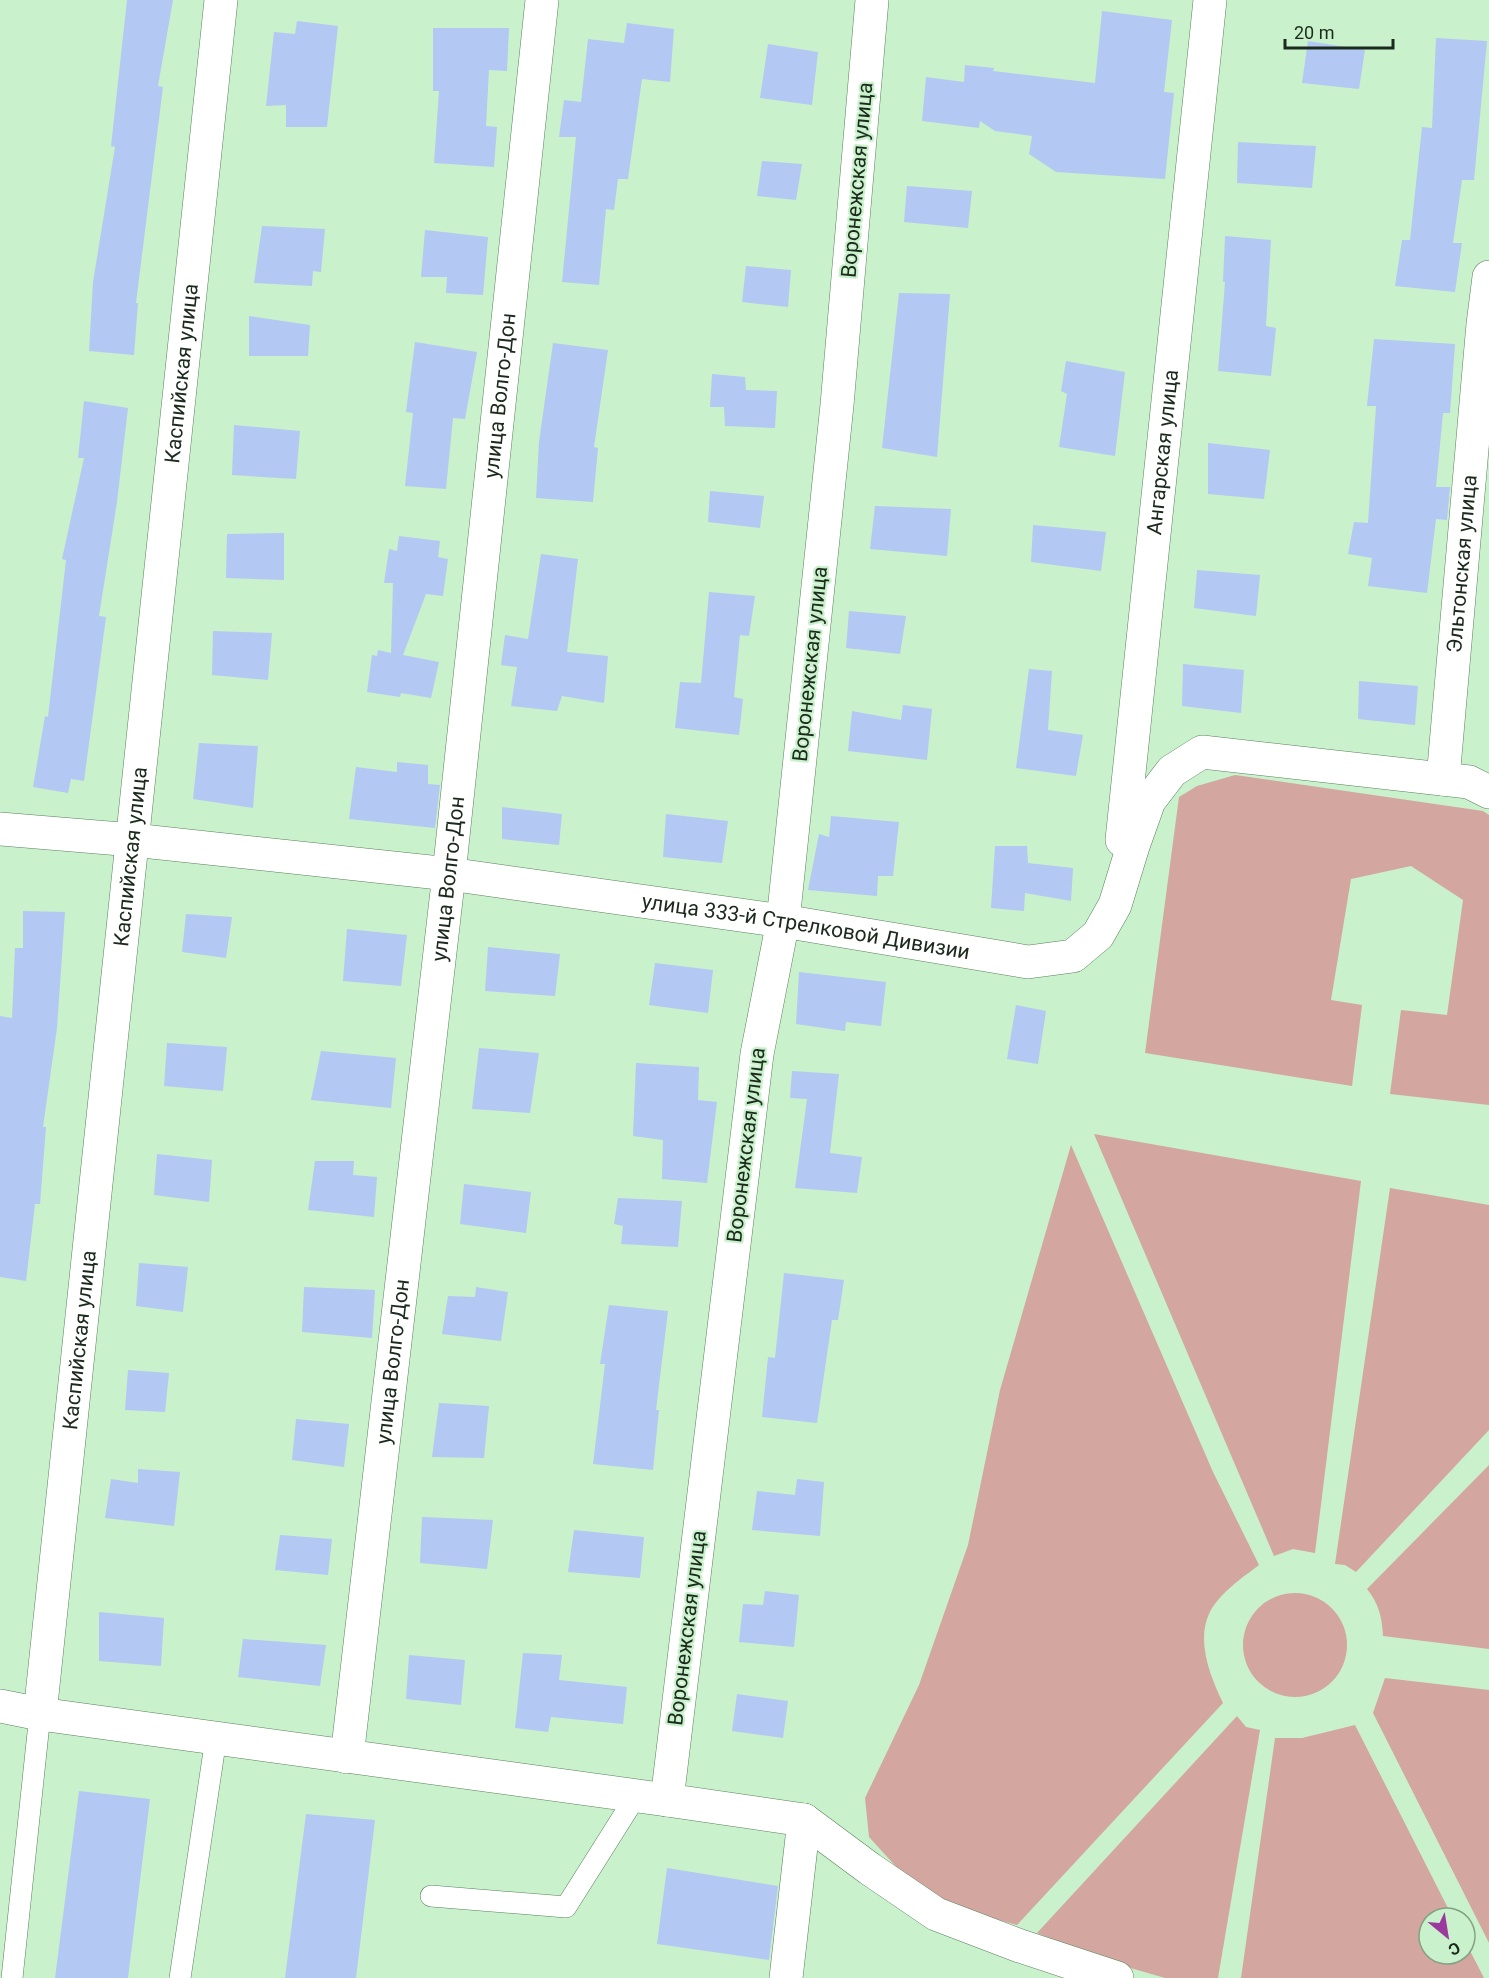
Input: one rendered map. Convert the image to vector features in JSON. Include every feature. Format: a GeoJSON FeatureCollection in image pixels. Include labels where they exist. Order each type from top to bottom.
{"type":"FeatureCollection","features":[{"type":"Feature","properties":{"kind":"street","name":"Каспийская улица"},"geometry":{"type":"LineString","coordinates":[[40,1714],[221,0]]}},
{"type":"Feature","properties":{"kind":"street","name":"улица Волго-Дон"},"geometry":{"type":"LineString","coordinates":[[347,1757],[449,874],[542,0]]}},
{"type":"Feature","properties":{"kind":"street","name":"Воронежская улица"},"geometry":{"type":"LineString","coordinates":[[651,1798],[757,1054],[783,921],[837,405],[872,0]]}},
{"type":"Feature","properties":{"kind":"street","name":"Ангарская улица"},"geometry":{"type":"LineString","coordinates":[[1116,906],[1210,0]]}},
{"type":"Feature","properties":{"kind":"street","name":"Эльтонская улица"},"geometry":{"type":"LineString","coordinates":[[1443,779],[1489,277]]}},
{"type":"Feature","properties":{"kind":"street","name":"улица 333-й Стрелковой Дивизии"},"geometry":{"type":"LineString","coordinates":[[0,829],[133,840],[449,874],[783,921],[1028,962],[1073,956],[1098,935],[1116,906],[1149,801],[1172,771],[1202,752],[1469,782],[1489,792]]}},
{"type":"Feature","properties":{"kind":"street"},"geometry":{"type":"LineString","coordinates":[[0,1706],[40,1714],[804,1820],[936,1914],[1020,1946],[1117,1978]]}},
{"type":"Feature","properties":{"kind":"street"},"geometry":{"type":"LineString","coordinates":[[786,1978],[804,1820]]}},
{"type":"Feature","properties":{"kind":"lane"},"geometry":{"type":"LineString","coordinates":[[12,1978],[40,1714]]}},
{"type":"Feature","properties":{"kind":"lane"},"geometry":{"type":"LineString","coordinates":[[180,1978],[216,1738]]}},
{"type":"Feature","properties":{"kind":"lane"},"geometry":{"type":"LineString","coordinates":[[431,1896],[566,1907],[651,1798]]}},
{"type":"Feature","properties":{"kind":"shaded area"},"geometry":{"type":"Polygon","coordinates":[[[1235,775],[1483,811],[1489,815],[1489,1105],[1390,1094],[1401,1010],[1447,1015],[1463,900],[1411,866],[1351,879],[1331,1000],[1362,1005],[1352,1086],[1145,1053],[1179,797],[1197,786],[1235,775]]]}},
{"type":"Feature","properties":{"kind":"shaded area"},"geometry":{"type":"Polygon","coordinates":[[[1094,1134],[1361,1181],[1315,1553],[1293,1549],[1274,1556],[1094,1134]]]}},
{"type":"Feature","properties":{"kind":"shaded area"},"geometry":{"type":"Polygon","coordinates":[[[1071,1145],[1213,1472],[1259,1565],[1218,1600],[1205,1625],[1207,1660],[1223,1703],[1017,1925],[951,1907],[900,1871],[869,1837],[865,1798],[919,1685],[968,1545],[1000,1390],[1071,1145]]]}},
{"type":"Feature","properties":{"kind":"shaded area"},"geometry":{"type":"Polygon","coordinates":[[[1390,1188],[1489,1205],[1489,1430],[1356,1572],[1345,1565],[1335,1564],[1390,1188]]]}},
{"type":"Feature","properties":{"kind":"shaded area"},"geometry":{"type":"Polygon","coordinates":[[[1489,1465],[1489,1649],[1383,1636],[1379,1611],[1367,1589],[1489,1465]]]}},
{"type":"Feature","properties":{"kind":"shaded area"},"geometry":{"type":"Polygon","coordinates":[[[1295,1593],[1315,1597],[1332,1608],[1343,1625],[1347,1645],[1343,1665],[1332,1682],[1315,1693],[1295,1697],[1275,1693],[1258,1682],[1247,1665],[1243,1645],[1247,1625],[1258,1608],[1275,1597],[1295,1593]]]}},
{"type":"Feature","properties":{"kind":"shaded area"},"geometry":{"type":"Polygon","coordinates":[[[1385,1678],[1489,1690],[1489,1943],[1477,1919],[1477,1906],[1470,1906],[1373,1713],[1385,1678]]]}},
{"type":"Feature","properties":{"kind":"shaded area"},"geometry":{"type":"Polygon","coordinates":[[[1237,1716],[1246,1727],[1260,1730],[1218,1978],[1165,1978],[1110,1962],[1037,1933],[1237,1716]]]}},
{"type":"Feature","properties":{"kind":"shaded area"},"geometry":{"type":"Polygon","coordinates":[[[1355,1725],[1447,1906],[1417,1906],[1417,1966],[1477,1964],[1484,1978],[1241,1978],[1275,1738],[1302,1738],[1355,1725]]]}},
{"type":"Feature","properties":{"kind":"building"},"geometry":{"type":"Polygon","coordinates":[[[127,0],[173,0],[158,86],[163,87],[136,303],[138,303],[134,355],[89,351],[93,282],[115,147],[111,146],[127,0]]]}},
{"type":"Feature","properties":{"kind":"building"},"geometry":{"type":"Polygon","coordinates":[[[1102,11],[1172,20],[1164,92],[1174,93],[1165,179],[1056,172],[1029,154],[1032,136],[995,131],[980,121],[979,128],[922,121],[926,77],[964,82],[965,65],[994,68],[993,71],[1095,83],[1102,11]]]}},
{"type":"Feature","properties":{"kind":"building"},"geometry":{"type":"Polygon","coordinates":[[[297,21],[338,26],[327,127],[286,127],[286,105],[266,106],[274,32],[295,34],[297,21]]]}},
{"type":"Feature","properties":{"kind":"building"},"geometry":{"type":"Polygon","coordinates":[[[627,23],[674,29],[670,82],[642,79],[628,179],[618,179],[614,210],[606,209],[599,285],[562,282],[576,137],[559,137],[564,100],[581,102],[588,39],[624,43],[627,23]]]}},
{"type":"Feature","properties":{"kind":"building"},"geometry":{"type":"Polygon","coordinates":[[[433,28],[509,28],[507,71],[489,70],[486,126],[497,127],[494,167],[434,163],[439,91],[433,91],[433,28]]]}},
{"type":"Feature","properties":{"kind":"building"},"geometry":{"type":"Polygon","coordinates":[[[1436,38],[1487,41],[1474,180],[1462,180],[1453,243],[1462,243],[1455,292],[1395,286],[1402,240],[1410,240],[1422,127],[1432,128],[1436,38]]]}},
{"type":"Feature","properties":{"kind":"building"},"geometry":{"type":"Polygon","coordinates":[[[1308,41],[1365,50],[1359,89],[1302,83],[1308,41]]]}},
{"type":"Feature","properties":{"kind":"building"},"geometry":{"type":"Polygon","coordinates":[[[768,44],[818,52],[812,105],[760,98],[768,44]]]}},
{"type":"Feature","properties":{"kind":"building"},"geometry":{"type":"Polygon","coordinates":[[[1238,142],[1316,146],[1312,188],[1237,183],[1238,142]]]}},
{"type":"Feature","properties":{"kind":"building"},"geometry":{"type":"Polygon","coordinates":[[[762,161],[802,164],[796,200],[757,196],[762,161]]]}},
{"type":"Feature","properties":{"kind":"building"},"geometry":{"type":"Polygon","coordinates":[[[907,186],[972,191],[968,228],[904,222],[907,186]]]}},
{"type":"Feature","properties":{"kind":"building"},"geometry":{"type":"Polygon","coordinates":[[[262,226],[325,229],[321,272],[313,271],[312,286],[254,283],[262,226]]]}},
{"type":"Feature","properties":{"kind":"building"},"geometry":{"type":"Polygon","coordinates":[[[425,230],[488,237],[483,295],[446,293],[447,277],[421,277],[425,230]]]}},
{"type":"Feature","properties":{"kind":"building"},"geometry":{"type":"Polygon","coordinates":[[[1225,236],[1271,240],[1266,326],[1276,328],[1271,376],[1218,371],[1225,282],[1223,282],[1225,236]]]}},
{"type":"Feature","properties":{"kind":"building"},"geometry":{"type":"Polygon","coordinates":[[[746,266],[791,270],[788,307],[742,302],[746,266]]]}},
{"type":"Feature","properties":{"kind":"building"},"geometry":{"type":"Polygon","coordinates":[[[899,293],[950,294],[937,457],[882,448],[899,293]]]}},
{"type":"Feature","properties":{"kind":"building"},"geometry":{"type":"Polygon","coordinates":[[[249,316],[310,325],[308,356],[249,356],[249,316]]]}},
{"type":"Feature","properties":{"kind":"building"},"geometry":{"type":"Polygon","coordinates":[[[1374,339],[1455,344],[1450,413],[1443,413],[1436,487],[1450,487],[1447,520],[1436,519],[1427,593],[1368,586],[1372,558],[1348,554],[1354,522],[1368,523],[1376,406],[1367,406],[1374,339]]]}},
{"type":"Feature","properties":{"kind":"building"},"geometry":{"type":"Polygon","coordinates":[[[415,342],[477,352],[465,419],[453,418],[446,489],[405,486],[413,413],[406,412],[415,342]]]}},
{"type":"Feature","properties":{"kind":"building"},"geometry":{"type":"Polygon","coordinates":[[[553,343],[608,350],[594,447],[598,448],[593,502],[536,498],[539,442],[553,343]]]}},
{"type":"Feature","properties":{"kind":"building"},"geometry":{"type":"Polygon","coordinates":[[[1066,361],[1125,372],[1115,456],[1059,447],[1067,394],[1061,391],[1066,361]]]}},
{"type":"Feature","properties":{"kind":"building"},"geometry":{"type":"Polygon","coordinates":[[[712,374],[745,377],[746,390],[777,391],[775,428],[725,426],[724,407],[710,407],[712,374]]]}},
{"type":"Feature","properties":{"kind":"building"},"geometry":{"type":"Polygon","coordinates":[[[84,401],[128,408],[117,502],[99,616],[106,617],[84,781],[71,779],[68,793],[33,787],[45,716],[48,717],[66,560],[62,559],[84,458],[78,458],[84,401]]]}},
{"type":"Feature","properties":{"kind":"building"},"geometry":{"type":"Polygon","coordinates":[[[234,425],[300,431],[296,479],[232,475],[234,425]]]}},
{"type":"Feature","properties":{"kind":"building"},"geometry":{"type":"Polygon","coordinates":[[[1208,443],[1270,450],[1264,499],[1208,494],[1208,443]]]}},
{"type":"Feature","properties":{"kind":"building"},"geometry":{"type":"Polygon","coordinates":[[[710,491],[764,496],[760,528],[708,522],[710,491]]]}},
{"type":"Feature","properties":{"kind":"building"},"geometry":{"type":"Polygon","coordinates":[[[875,506],[951,509],[947,556],[870,549],[875,506]]]}},
{"type":"Feature","properties":{"kind":"building"},"geometry":{"type":"Polygon","coordinates":[[[1033,525],[1106,532],[1101,571],[1031,562],[1033,525]]]}},
{"type":"Feature","properties":{"kind":"building"},"geometry":{"type":"Polygon","coordinates":[[[284,533],[284,580],[226,578],[227,534],[284,533]]]}},
{"type":"Feature","properties":{"kind":"building"},"geometry":{"type":"Polygon","coordinates":[[[399,536],[440,541],[438,557],[448,559],[443,596],[426,594],[403,655],[439,662],[431,698],[401,693],[400,697],[367,692],[372,655],[377,656],[378,650],[391,653],[393,583],[384,583],[389,549],[397,551],[399,536]]]}},
{"type":"Feature","properties":{"kind":"building"},"geometry":{"type":"Polygon","coordinates":[[[541,554],[578,559],[567,652],[608,656],[604,703],[562,696],[557,711],[511,706],[517,667],[501,665],[505,635],[528,639],[541,554]]]}},
{"type":"Feature","properties":{"kind":"building"},"geometry":{"type":"Polygon","coordinates":[[[1197,570],[1260,575],[1256,616],[1194,608],[1197,570]]]}},
{"type":"Feature","properties":{"kind":"building"},"geometry":{"type":"Polygon","coordinates":[[[709,592],[755,596],[749,636],[740,635],[734,697],[743,699],[739,735],[675,728],[680,682],[701,683],[709,592]]]}},
{"type":"Feature","properties":{"kind":"building"},"geometry":{"type":"Polygon","coordinates":[[[849,611],[906,616],[900,654],[846,648],[849,611]]]}},
{"type":"Feature","properties":{"kind":"building"},"geometry":{"type":"Polygon","coordinates":[[[213,631],[272,633],[268,680],[212,675],[213,631]]]}},
{"type":"Feature","properties":{"kind":"building"},"geometry":{"type":"Polygon","coordinates":[[[1183,664],[1244,670],[1241,713],[1182,706],[1183,664]]]}},
{"type":"Feature","properties":{"kind":"building"},"geometry":{"type":"Polygon","coordinates":[[[1029,669],[1052,671],[1048,730],[1083,735],[1076,776],[1016,768],[1029,669]]]}},
{"type":"Feature","properties":{"kind":"building"},"geometry":{"type":"Polygon","coordinates":[[[1359,681],[1418,686],[1415,725],[1358,719],[1359,681]]]}},
{"type":"Feature","properties":{"kind":"building"},"geometry":{"type":"Polygon","coordinates":[[[903,705],[932,709],[927,760],[848,751],[852,711],[901,720],[903,705]]]}},
{"type":"Feature","properties":{"kind":"building"},"geometry":{"type":"Polygon","coordinates":[[[199,743],[258,746],[253,808],[193,799],[199,743]]]}},
{"type":"Feature","properties":{"kind":"building"},"geometry":{"type":"Polygon","coordinates":[[[397,762],[428,765],[428,784],[440,785],[435,828],[349,819],[356,767],[397,772],[397,762]]]}},
{"type":"Feature","properties":{"kind":"building"},"geometry":{"type":"Polygon","coordinates":[[[502,807],[562,814],[559,845],[502,839],[502,807]]]}},
{"type":"Feature","properties":{"kind":"building"},"geometry":{"type":"Polygon","coordinates":[[[666,814],[728,821],[722,863],[663,857],[666,814]]]}},
{"type":"Feature","properties":{"kind":"building"},"geometry":{"type":"Polygon","coordinates":[[[831,816],[899,822],[893,876],[878,876],[877,896],[808,890],[819,834],[829,837],[831,816]]]}},
{"type":"Feature","properties":{"kind":"building"},"geometry":{"type":"Polygon","coordinates":[[[995,846],[1027,846],[1028,863],[1073,868],[1071,901],[1025,893],[1024,911],[991,908],[995,846]]]}},
{"type":"Feature","properties":{"kind":"building"},"geometry":{"type":"Polygon","coordinates":[[[23,911],[65,912],[57,1028],[43,1127],[46,1127],[40,1204],[35,1204],[26,1281],[0,1277],[0,1016],[12,1018],[15,948],[23,948],[23,911]]]}},
{"type":"Feature","properties":{"kind":"building"},"geometry":{"type":"Polygon","coordinates":[[[186,914],[232,917],[226,958],[182,952],[186,914]]]}},
{"type":"Feature","properties":{"kind":"building"},"geometry":{"type":"Polygon","coordinates":[[[347,929],[407,935],[401,986],[343,981],[347,929]]]}},
{"type":"Feature","properties":{"kind":"building"},"geometry":{"type":"Polygon","coordinates":[[[488,947],[560,954],[555,996],[485,991],[488,947]]]}},
{"type":"Feature","properties":{"kind":"building"},"geometry":{"type":"Polygon","coordinates":[[[655,963],[713,970],[708,1013],[649,1005],[655,963]]]}},
{"type":"Feature","properties":{"kind":"building"},"geometry":{"type":"Polygon","coordinates":[[[799,972],[886,982],[881,1026],[846,1022],[845,1031],[796,1024],[799,972]]]}},
{"type":"Feature","properties":{"kind":"building"},"geometry":{"type":"Polygon","coordinates":[[[1016,1005],[1046,1011],[1038,1064],[1007,1059],[1016,1005]]]}},
{"type":"Feature","properties":{"kind":"building"},"geometry":{"type":"Polygon","coordinates":[[[167,1043],[227,1047],[223,1091],[164,1086],[167,1043]]]}},
{"type":"Feature","properties":{"kind":"building"},"geometry":{"type":"Polygon","coordinates":[[[479,1048],[539,1053],[530,1113],[472,1109],[479,1048]]]}},
{"type":"Feature","properties":{"kind":"building"},"geometry":{"type":"Polygon","coordinates":[[[321,1051],[396,1058],[391,1108],[311,1100],[321,1051]]]}},
{"type":"Feature","properties":{"kind":"building"},"geometry":{"type":"Polygon","coordinates":[[[636,1063],[699,1067],[698,1100],[717,1102],[707,1183],[662,1179],[663,1140],[633,1136],[636,1063]]]}},
{"type":"Feature","properties":{"kind":"building"},"geometry":{"type":"Polygon","coordinates":[[[792,1071],[839,1074],[830,1153],[862,1157],[857,1193],[795,1188],[807,1099],[790,1098],[792,1071]]]}},
{"type":"Feature","properties":{"kind":"building"},"geometry":{"type":"Polygon","coordinates":[[[157,1154],[212,1160],[209,1202],[154,1195],[157,1154]]]}},
{"type":"Feature","properties":{"kind":"building"},"geometry":{"type":"Polygon","coordinates":[[[315,1161],[354,1161],[353,1175],[377,1177],[374,1217],[308,1210],[315,1161]]]}},
{"type":"Feature","properties":{"kind":"building"},"geometry":{"type":"Polygon","coordinates":[[[464,1184],[531,1192],[526,1233],[460,1224],[464,1184]]]}},
{"type":"Feature","properties":{"kind":"building"},"geometry":{"type":"Polygon","coordinates":[[[618,1198],[682,1201],[678,1247],[621,1244],[623,1226],[614,1224],[618,1198]]]}},
{"type":"Feature","properties":{"kind":"building"},"geometry":{"type":"Polygon","coordinates":[[[139,1263],[188,1267],[183,1312],[136,1306],[139,1263]]]}},
{"type":"Feature","properties":{"kind":"building"},"geometry":{"type":"Polygon","coordinates":[[[784,1273],[844,1280],[838,1320],[832,1320],[817,1423],[762,1417],[768,1357],[775,1358],[784,1273]]]}},
{"type":"Feature","properties":{"kind":"building"},"geometry":{"type":"Polygon","coordinates":[[[304,1287],[375,1290],[372,1338],[302,1332],[304,1287]]]}},
{"type":"Feature","properties":{"kind":"building"},"geometry":{"type":"Polygon","coordinates":[[[476,1287],[508,1292],[501,1341],[442,1334],[448,1296],[475,1297],[476,1287]]]}},
{"type":"Feature","properties":{"kind":"building"},"geometry":{"type":"Polygon","coordinates":[[[609,1305],[668,1311],[656,1410],[659,1410],[653,1470],[593,1464],[605,1364],[600,1364],[609,1305]]]}},
{"type":"Feature","properties":{"kind":"building"},"geometry":{"type":"Polygon","coordinates":[[[128,1370],[169,1373],[165,1412],[125,1410],[128,1370]]]}},
{"type":"Feature","properties":{"kind":"building"},"geometry":{"type":"Polygon","coordinates":[[[439,1403],[489,1406],[484,1458],[432,1457],[439,1403]]]}},
{"type":"Feature","properties":{"kind":"building"},"geometry":{"type":"Polygon","coordinates":[[[296,1419],[349,1424],[344,1467],[292,1460],[296,1419]]]}},
{"type":"Feature","properties":{"kind":"building"},"geometry":{"type":"Polygon","coordinates":[[[138,1469],[180,1472],[174,1526],[105,1518],[111,1479],[138,1483],[138,1469]]]}},
{"type":"Feature","properties":{"kind":"building"},"geometry":{"type":"Polygon","coordinates":[[[797,1479],[824,1482],[820,1536],[752,1530],[757,1491],[795,1495],[797,1479]]]}},
{"type":"Feature","properties":{"kind":"building"},"geometry":{"type":"Polygon","coordinates":[[[422,1517],[493,1520],[487,1569],[420,1563],[422,1517]]]}},
{"type":"Feature","properties":{"kind":"building"},"geometry":{"type":"Polygon","coordinates":[[[574,1530],[644,1537],[640,1578],[568,1572],[574,1530]]]}},
{"type":"Feature","properties":{"kind":"building"},"geometry":{"type":"Polygon","coordinates":[[[280,1535],[332,1539],[328,1575],[275,1570],[280,1535]]]}},
{"type":"Feature","properties":{"kind":"building"},"geometry":{"type":"Polygon","coordinates":[[[765,1591],[799,1595],[794,1647],[739,1642],[743,1604],[763,1605],[765,1591]]]}},
{"type":"Feature","properties":{"kind":"building"},"geometry":{"type":"Polygon","coordinates":[[[99,1612],[164,1618],[161,1666],[99,1661],[99,1612]]]}},
{"type":"Feature","properties":{"kind":"building"},"geometry":{"type":"Polygon","coordinates":[[[243,1639],[326,1645],[320,1686],[238,1677],[243,1639]]]}},
{"type":"Feature","properties":{"kind":"building"},"geometry":{"type":"Polygon","coordinates":[[[523,1653],[562,1655],[559,1680],[627,1687],[623,1724],[551,1717],[548,1732],[515,1728],[523,1653]]]}},
{"type":"Feature","properties":{"kind":"building"},"geometry":{"type":"Polygon","coordinates":[[[409,1655],[465,1660],[461,1705],[406,1699],[409,1655]]]}},
{"type":"Feature","properties":{"kind":"building"},"geometry":{"type":"Polygon","coordinates":[[[737,1694],[788,1701],[783,1738],[732,1731],[737,1694]]]}},
{"type":"Feature","properties":{"kind":"building"},"geometry":{"type":"Polygon","coordinates":[[[79,1791],[150,1799],[128,1978],[55,1978],[79,1791]]]}},
{"type":"Feature","properties":{"kind":"building"},"geometry":{"type":"Polygon","coordinates":[[[306,1814],[375,1820],[356,1978],[285,1978],[306,1814]]]}},
{"type":"Feature","properties":{"kind":"building"},"geometry":{"type":"Polygon","coordinates":[[[667,1868],[778,1886],[769,1960],[657,1944],[667,1868]]]}}]}
